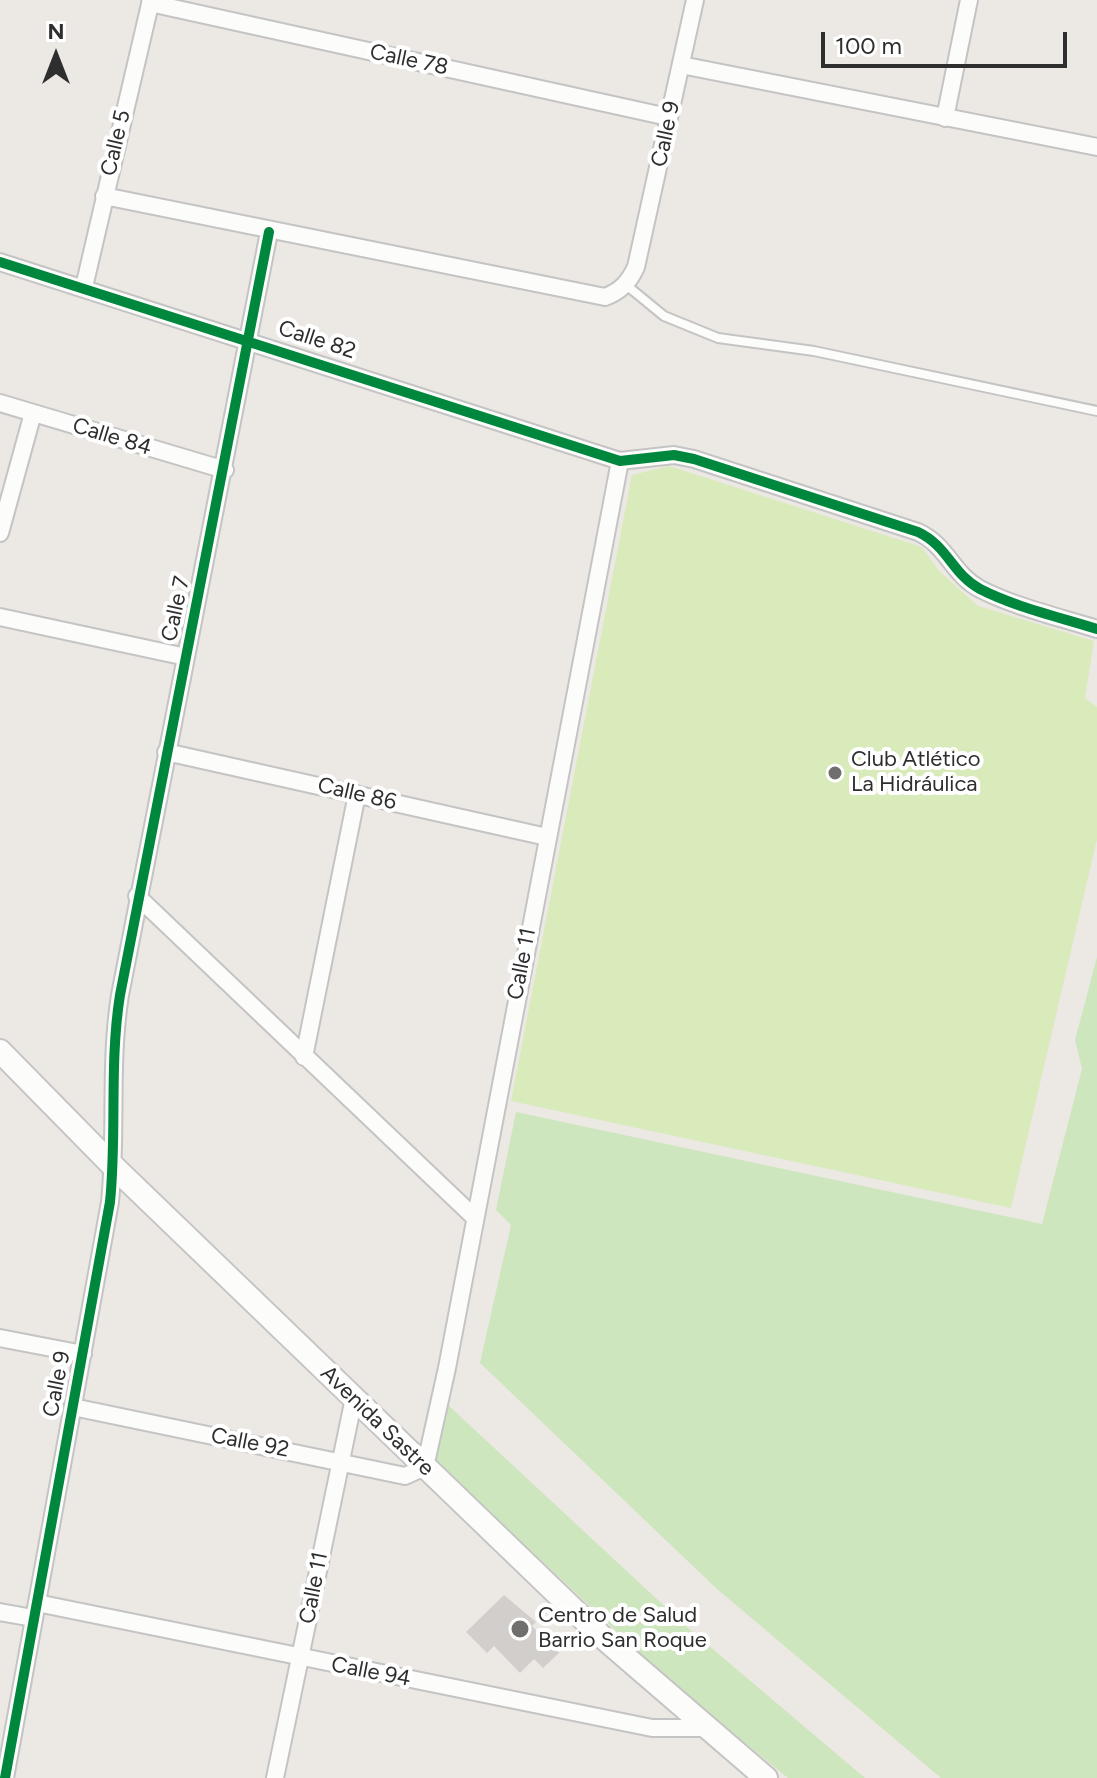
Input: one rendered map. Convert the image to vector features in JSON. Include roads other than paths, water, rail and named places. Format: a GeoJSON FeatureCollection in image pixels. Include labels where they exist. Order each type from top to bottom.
{"type":"FeatureCollection","features":[{"type":"Feature","properties":{"kind":"street","name":"Calle 9"},"geometry":{"type":"LineString","coordinates":[[625,284],[636,267],[695,0]]}},
{"type":"Feature","properties":{"kind":"street"},"geometry":{"type":"LineString","coordinates":[[945,118],[969,0]]}},
{"type":"Feature","properties":{"kind":"street","name":"Calle 78"},"geometry":{"type":"LineString","coordinates":[[151,2],[668,117]]}},
{"type":"Feature","properties":{"kind":"street","name":"Calle 5"},"geometry":{"type":"LineString","coordinates":[[84,287],[151,2]]}},
{"type":"Feature","properties":{"kind":"street"},"geometry":{"type":"LineString","coordinates":[[681,65],[1097,147]]}},
{"type":"Feature","properties":{"kind":"street"},"geometry":{"type":"LineString","coordinates":[[104,196],[269,232],[605,297],[625,284]]}},
{"type":"Feature","properties":{"kind":"street","name":"Calle 7"},"geometry":{"type":"LineString","coordinates":[[120,995],[137,896],[225,470],[269,232]]}},
{"type":"Feature","properties":{"kind":"street","name":"Calle 82"},"geometry":{"type":"LineString","coordinates":[[0,262],[250,339],[620,461]]}},
{"type":"Feature","properties":{"kind":"street","name":"Calle 84"},"geometry":{"type":"LineString","coordinates":[[0,403],[225,470]]}},
{"type":"Feature","properties":{"kind":"street"},"geometry":{"type":"LineString","coordinates":[[0,533],[33,413]]}},
{"type":"Feature","properties":{"kind":"street"},"geometry":{"type":"LineString","coordinates":[[620,461],[674,455],[694,459],[918,532],[937,541],[962,576],[981,589],[1097,629]]}},
{"type":"Feature","properties":{"kind":"street","name":"Calle 11"},"geometry":{"type":"LineString","coordinates":[[425,1467],[620,461]]}},
{"type":"Feature","properties":{"kind":"street"},"geometry":{"type":"LineString","coordinates":[[0,617],[186,657]]}},
{"type":"Feature","properties":{"kind":"street","name":"Calle 86"},"geometry":{"type":"LineString","coordinates":[[166,752],[547,837]]}},
{"type":"Feature","properties":{"kind":"street"},"geometry":{"type":"LineString","coordinates":[[304,1057],[357,794]]}},
{"type":"Feature","properties":{"kind":"street"},"geometry":{"type":"LineString","coordinates":[[137,896],[474,1217]]}},
{"type":"Feature","properties":{"kind":"street","name":"Calle 9"},"geometry":{"type":"LineString","coordinates":[[5,1778],[114,1167],[112,1044],[120,995]]}},
{"type":"Feature","properties":{"kind":"street","name":"Avenida Sastre"},"geometry":{"type":"LineString","coordinates":[[0,1051],[114,1167],[600,1635],[766,1778]]}},
{"type":"Feature","properties":{"kind":"street"},"geometry":{"type":"LineString","coordinates":[[0,1338],[83,1354]]}},
{"type":"Feature","properties":{"kind":"street","name":"Calle 11"},"geometry":{"type":"LineString","coordinates":[[275,1778],[354,1398]]}},
{"type":"Feature","properties":{"kind":"street","name":"Calle 92"},"geometry":{"type":"LineString","coordinates":[[73,1407],[405,1476],[425,1467]]}},
{"type":"Feature","properties":{"kind":"street","name":"Calle 94"},"geometry":{"type":"LineString","coordinates":[[0,1612],[35,1610],[300,1658],[652,1728],[706,1728]]}},
{"type":"Feature","properties":{"kind":"lane"},"geometry":{"type":"LineString","coordinates":[[625,284],[664,316],[718,338],[814,351],[1097,411]]}},
{"type":"Feature","properties":{"kind":"place","name":"Club Atlético La Hidráulica"},"geometry":{"type":"Point","coordinates":[835,773]}},
{"type":"Feature","properties":{"kind":"place","name":"Centro de Salud Barrio San Roque"},"geometry":{"type":"Point","coordinates":[520,1629]}}]}
